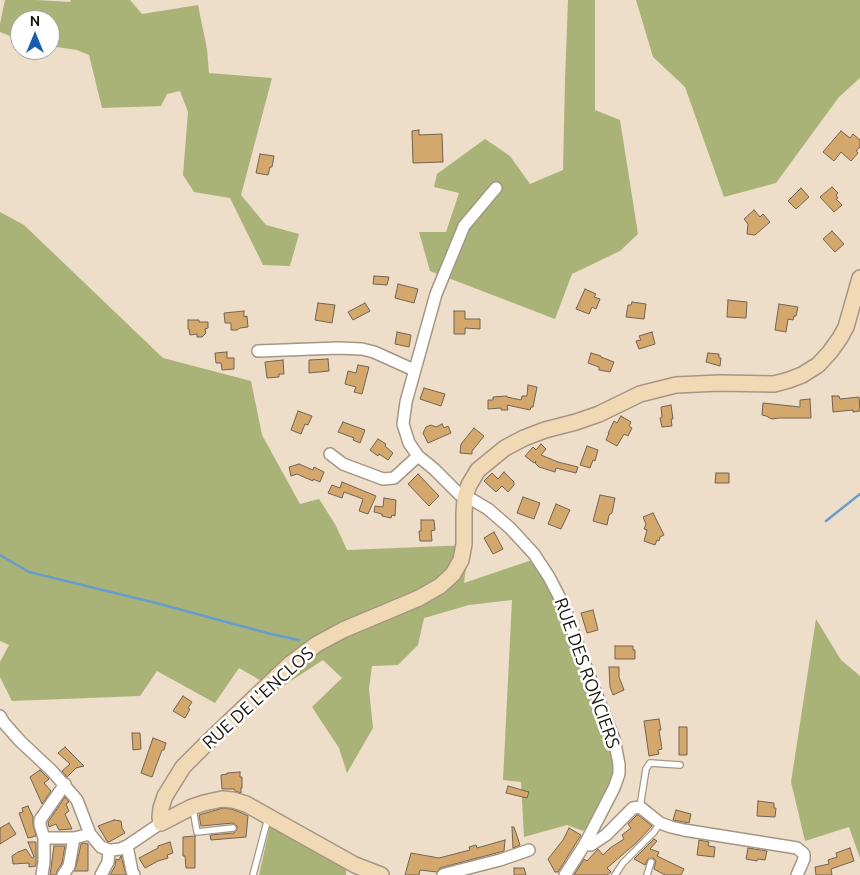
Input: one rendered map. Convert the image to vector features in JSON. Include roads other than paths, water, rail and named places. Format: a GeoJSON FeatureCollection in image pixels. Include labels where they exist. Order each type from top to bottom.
{"type":"FeatureCollection","features":[{"type":"Feature","properties":{"kind":"street"},"geometry":{"type":"LineString","coordinates":[[330,454],[343,464],[383,479],[394,478],[418,456],[409,443],[404,424],[406,402],[436,294],[464,226],[496,188]]}},
{"type":"Feature","properties":{"kind":"street"},"geometry":{"type":"LineString","coordinates":[[465,497],[469,485],[478,470],[505,448],[545,430],[599,414],[640,394],[676,385],[719,383],[774,384],[802,376],[818,364],[840,338],[846,327],[860,278]]}},
{"type":"Feature","properties":{"kind":"street"},"geometry":{"type":"LineString","coordinates":[[258,351],[328,348],[362,349],[374,352],[414,370]]}},
{"type":"Feature","properties":{"kind":"street","name":"RUE DES RONCIERS"},"geometry":{"type":"LineString","coordinates":[[418,456],[459,494],[488,509],[510,528],[534,554],[550,578],[563,604],[614,739],[619,764],[619,774],[614,788],[585,844],[565,875]]}},
{"type":"Feature","properties":{"kind":"street","name":"RUE DE L'ENCLOS"},"geometry":{"type":"LineString","coordinates":[[161,823],[161,808],[165,796],[183,767],[290,664],[334,634],[418,598],[440,586],[453,574],[461,560],[464,544],[465,497]]}},
{"type":"Feature","properties":{"kind":"street"},"geometry":{"type":"LineString","coordinates":[[0,716],[20,741],[65,784],[78,800],[90,834],[101,847],[109,850],[120,849],[161,823],[192,807],[222,799],[233,800],[246,804],[355,865],[381,875]]}},
{"type":"Feature","properties":{"kind":"street"},"geometry":{"type":"LineString","coordinates":[[42,875],[44,838],[40,820],[65,784]]}},
{"type":"Feature","properties":{"kind":"street"},"geometry":{"type":"LineString","coordinates":[[585,844],[591,845],[606,835],[633,808],[640,806],[660,823],[684,830],[797,848],[804,854],[804,859],[797,875]]}},
{"type":"Feature","properties":{"kind":"street"},"geometry":{"type":"LineString","coordinates":[[44,838],[74,838],[90,834]]}},
{"type":"Feature","properties":{"kind":"street"},"geometry":{"type":"LineString","coordinates":[[63,875],[69,866],[74,838]]}},
{"type":"Feature","properties":{"kind":"street"},"geometry":{"type":"LineString","coordinates":[[127,846],[134,875]]}},
{"type":"Feature","properties":{"kind":"street"},"geometry":{"type":"LineString","coordinates":[[102,875],[108,862],[109,850]]}},
{"type":"Feature","properties":{"kind":"street"},"geometry":{"type":"LineString","coordinates":[[444,875],[529,850]]}},
{"type":"Feature","properties":{"kind":"lane"},"geometry":{"type":"LineString","coordinates":[[640,806],[646,769],[650,763],[680,764]]}},
{"type":"Feature","properties":{"kind":"lane"},"geometry":{"type":"LineString","coordinates":[[192,807],[197,832],[233,828]]}},
{"type":"Feature","properties":{"kind":"lane"},"geometry":{"type":"LineString","coordinates":[[253,875],[268,816]]}},
{"type":"Feature","properties":{"kind":"lane"},"geometry":{"type":"LineString","coordinates":[[615,875],[623,863],[654,832],[660,823]]}},
{"type":"Feature","properties":{"kind":"lane"},"geometry":{"type":"LineString","coordinates":[[647,875],[651,862]]}},
{"type":"Feature","properties":{"kind":"waterway"},"geometry":{"type":"LineString","coordinates":[[826,521],[860,494]]}},
{"type":"Feature","properties":{"kind":"waterway"},"geometry":{"type":"LineString","coordinates":[[0,555],[29,572],[299,640]]}}]}
